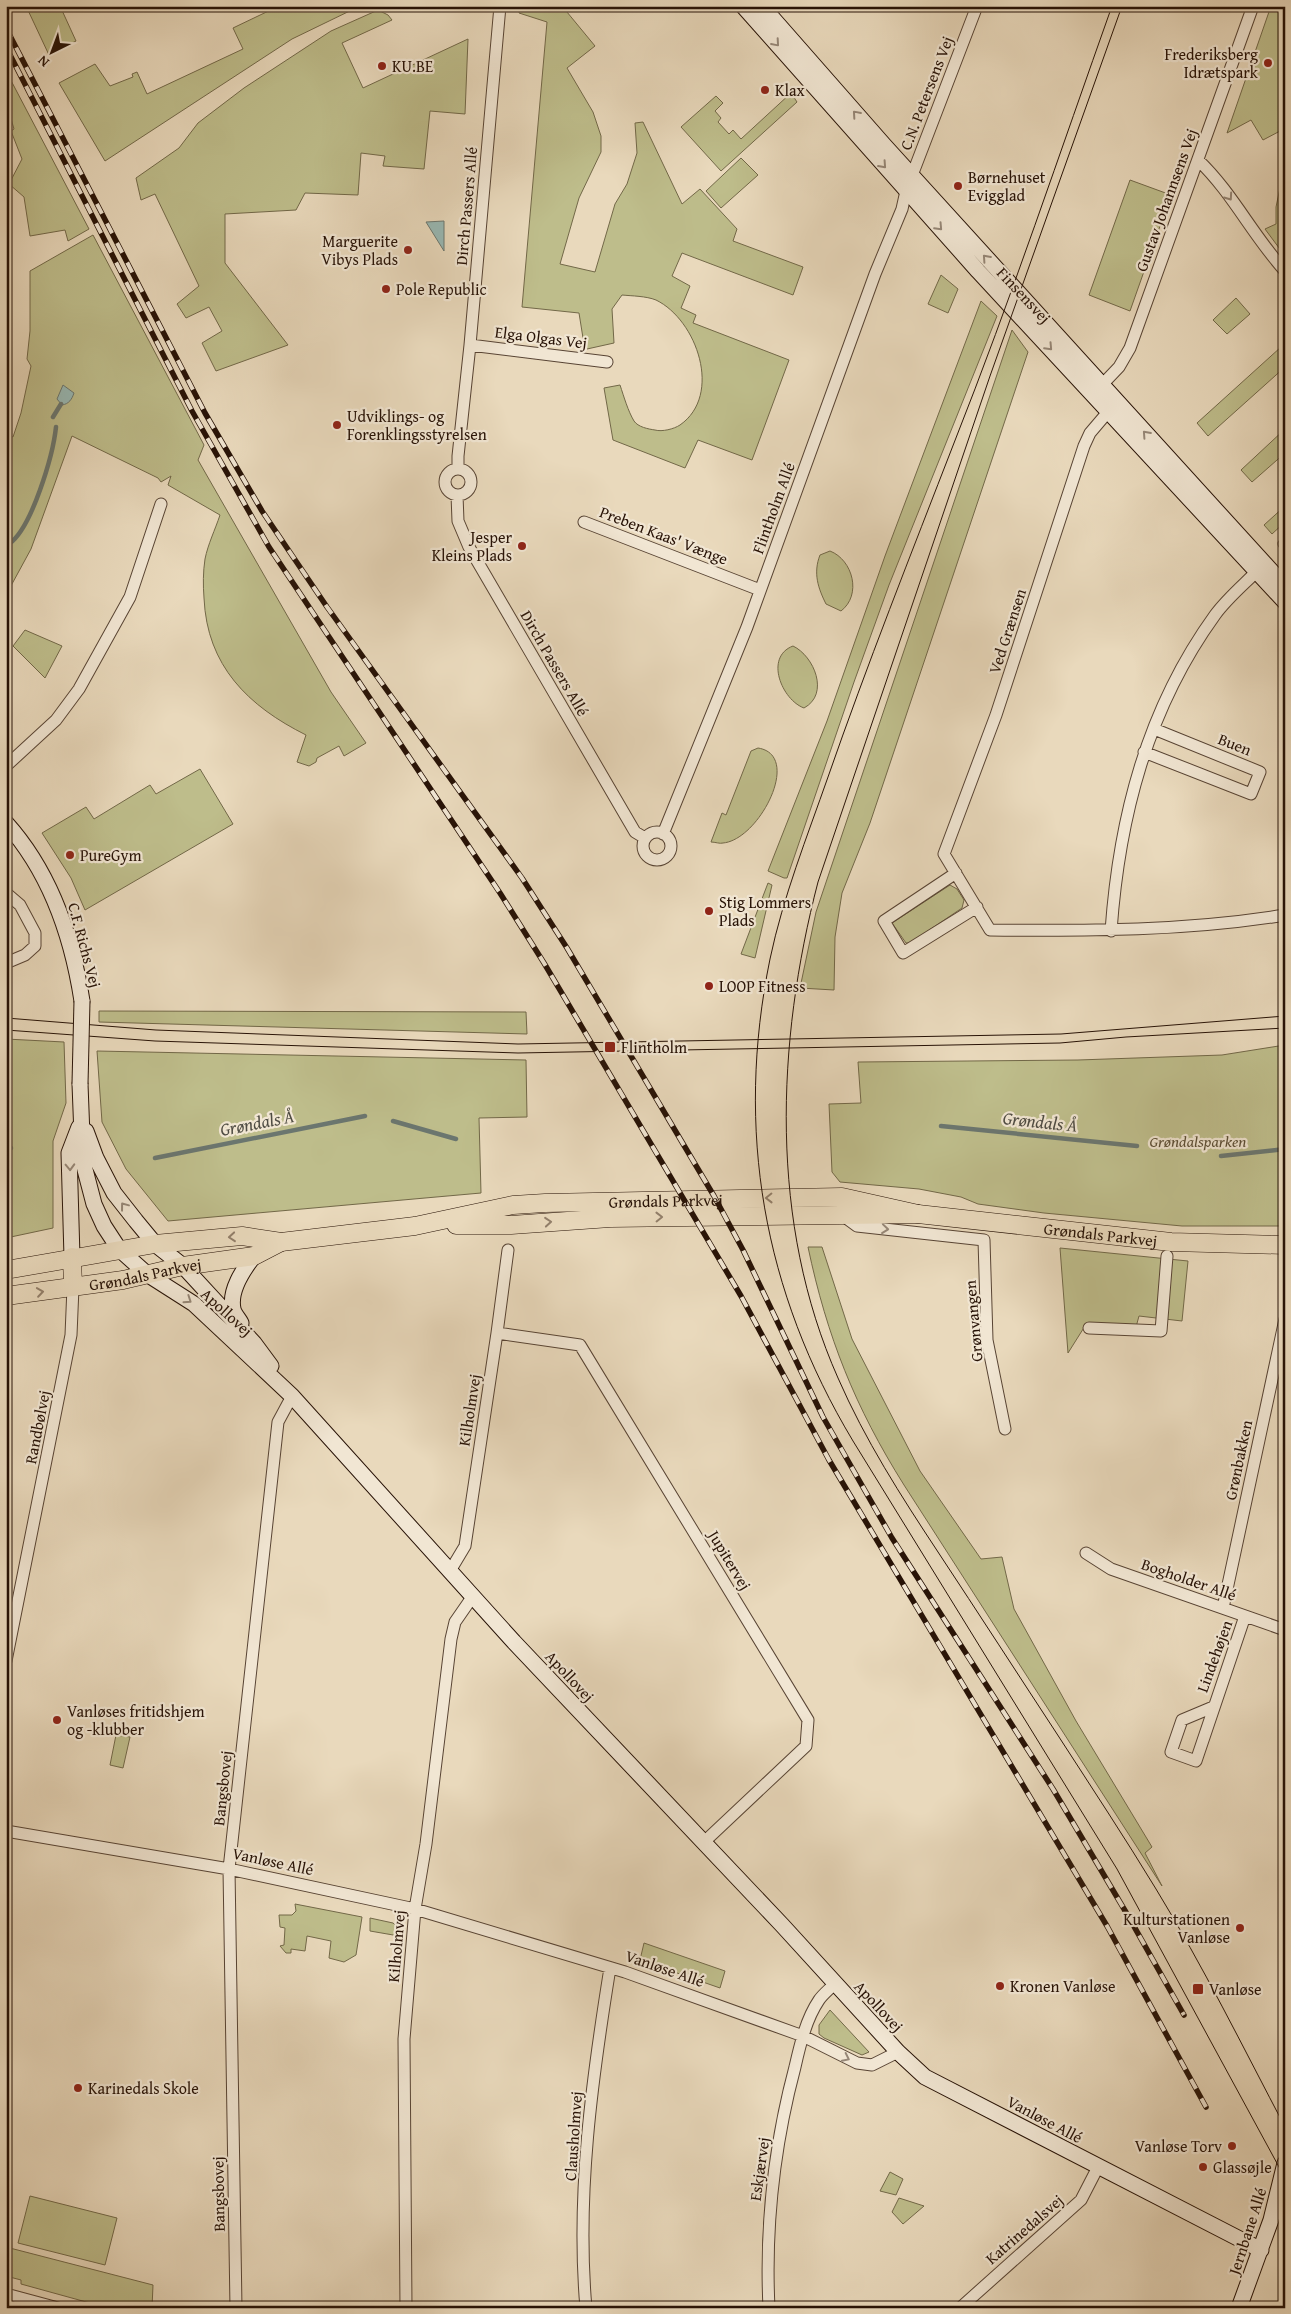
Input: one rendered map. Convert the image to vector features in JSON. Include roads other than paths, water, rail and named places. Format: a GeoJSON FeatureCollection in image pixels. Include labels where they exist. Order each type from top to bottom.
{"type":"FeatureCollection","features":[{"type":"Feature","properties":{"kind":"main road","name":"Grøndals Parkvej"},"geometry":{"type":"LineString","coordinates":[[6,1270],[155,1244],[242,1236],[281,1242],[415,1226],[511,1225],[585,1211],[842,1196],[918,1214]]}},
{"type":"Feature","properties":{"kind":"main road","name":"Grøndals Parkvej"},"geometry":{"type":"LineString","coordinates":[[585,1211],[918,1214],[1170,1242],[1285,1246]]}},
{"type":"Feature","properties":{"kind":"main road","name":"Grøndals Parkvej"},"geometry":{"type":"LineString","coordinates":[[6,1296],[73,1287],[183,1266],[254,1256],[281,1242]]}},
{"type":"Feature","properties":{"kind":"main road"},"geometry":{"type":"LineString","coordinates":[[72,1257],[73,1287]]}},
{"type":"Feature","properties":{"kind":"street","name":"Dirch Passers Allé"},"geometry":{"type":"LineString","coordinates":[[458,469],[500,6]]}},
{"type":"Feature","properties":{"kind":"street","name":"C.N. Petersens Vej"},"geometry":{"type":"LineString","coordinates":[[906,191],[977,6]]}},
{"type":"Feature","properties":{"kind":"street","name":"Gustav Johannsens Vej"},"geometry":{"type":"LineString","coordinates":[[1097,390],[1119,367],[1130,348],[1253,6]]}},
{"type":"Feature","properties":{"kind":"street","name":"Finsensvej"},"geometry":{"type":"LineString","coordinates":[[753,8],[912,176],[1097,390]]}},
{"type":"Feature","properties":{"kind":"street","name":"Finsensvej"},"geometry":{"type":"LineString","coordinates":[[753,8],[906,191],[1113,407],[1260,568],[1285,602]]}},
{"type":"Feature","properties":{"kind":"street"},"geometry":{"type":"LineString","coordinates":[[1198,160],[1212,173],[1269,253],[1285,271]]}},
{"type":"Feature","properties":{"kind":"street","name":"Flintholm Allé"},"geometry":{"type":"LineString","coordinates":[[663,834],[760,590],[875,274],[902,209],[906,191]]}},
{"type":"Feature","properties":{"kind":"street","name":"Elga Olgas Vej"},"geometry":{"type":"LineString","coordinates":[[470,345],[607,362]]}},
{"type":"Feature","properties":{"kind":"street","name":"Ved Grænsen"},"geometry":{"type":"LineString","coordinates":[[1113,407],[1090,433],[1084,446],[996,715],[944,854],[990,930],[1112,931],[1195,927],[1285,915]]}},
{"type":"Feature","properties":{"kind":"street"},"geometry":{"type":"LineString","coordinates":[[458,469],[467,473],[471,482],[467,490],[457,495],[449,491],[445,482],[449,472],[458,469]]}},
{"type":"Feature","properties":{"kind":"street","name":"Dirch Passers Allé"},"geometry":{"type":"LineString","coordinates":[[457,495],[458,521],[469,547],[635,832],[645,838]]}},
{"type":"Feature","properties":{"kind":"street"},"geometry":{"type":"LineString","coordinates":[[6,766],[56,720],[79,689],[130,597],[161,504]]}},
{"type":"Feature","properties":{"kind":"street","name":"Preben Kaas' Vænge"},"geometry":{"type":"LineString","coordinates":[[584,522],[760,590]]}},
{"type":"Feature","properties":{"kind":"street","name":"Finsensvej"},"geometry":{"type":"LineString","coordinates":[[1260,568],[1285,586]]}},
{"type":"Feature","properties":{"kind":"street"},"geometry":{"type":"LineString","coordinates":[[1112,931],[1115,883],[1121,839],[1128,804],[1144,752],[1183,668],[1216,614],[1260,568]]}},
{"type":"Feature","properties":{"kind":"street","name":"Buen"},"geometry":{"type":"LineString","coordinates":[[1144,752],[1251,794],[1260,772],[1154,729]]}},
{"type":"Feature","properties":{"kind":"street","name":"C.F. Richs Vej"},"geometry":{"type":"LineString","coordinates":[[6,823],[37,865],[63,918],[78,972],[82,1001],[80,1084],[83,1162],[94,1204],[104,1226],[119,1249]]}},
{"type":"Feature","properties":{"kind":"street"},"geometry":{"type":"LineString","coordinates":[[653,833],[663,834],[668,838],[670,849],[668,854],[660,860],[652,859],[644,852],[643,843],[645,838],[653,833]]}},
{"type":"Feature","properties":{"kind":"street"},"geometry":{"type":"LineString","coordinates":[[956,873],[884,921],[904,953],[977,908]]}},
{"type":"Feature","properties":{"kind":"street"},"geometry":{"type":"LineString","coordinates":[[6,894],[20,905],[35,933],[35,946],[25,954],[6,963]]}},
{"type":"Feature","properties":{"kind":"street","name":"C.F. Richs Vej"},"geometry":{"type":"LineString","coordinates":[[82,1121],[96,1158],[114,1193],[155,1244],[183,1266]]}},
{"type":"Feature","properties":{"kind":"street","name":"C.F. Richs Vej"},"geometry":{"type":"LineString","coordinates":[[72,1257],[70,1153],[82,1121]]}},
{"type":"Feature","properties":{"kind":"street","name":"Grønvangen"},"geometry":{"type":"LineString","coordinates":[[841,1214],[857,1226],[984,1240],[988,1340],[1005,1429]]}},
{"type":"Feature","properties":{"kind":"street","name":"Apollovej"},"geometry":{"type":"LineString","coordinates":[[119,1249],[147,1274],[194,1304],[288,1392],[473,1596],[703,1843],[782,1924],[898,2052]]}},
{"type":"Feature","properties":{"kind":"street","name":"Kilholmvej"},"geometry":{"type":"LineString","coordinates":[[450,1571],[465,1546],[498,1333],[508,1250]]}},
{"type":"Feature","properties":{"kind":"street","name":"Apollovej"},"geometry":{"type":"LineString","coordinates":[[254,1256],[242,1270],[235,1288],[233,1310],[288,1392]]}},
{"type":"Feature","properties":{"kind":"street","name":"Grøndals Parkvej"},"geometry":{"type":"LineString","coordinates":[[1089,1328],[1161,1331],[1167,1256]]}},
{"type":"Feature","properties":{"kind":"street","name":"Apollovej"},"geometry":{"type":"LineString","coordinates":[[183,1266],[254,1343]]}},
{"type":"Feature","properties":{"kind":"street","name":"Randbølvej"},"geometry":{"type":"LineString","coordinates":[[6,1661],[72,1335],[73,1287]]}},
{"type":"Feature","properties":{"kind":"street","name":"Grønbakken"},"geometry":{"type":"LineString","coordinates":[[1223,1608],[1285,1319]]}},
{"type":"Feature","properties":{"kind":"street","name":"Jupitervej"},"geometry":{"type":"LineString","coordinates":[[498,1333],[580,1345],[808,1720],[806,1746],[703,1843]]}},
{"type":"Feature","properties":{"kind":"street","name":"Bangsbovej"},"geometry":{"type":"LineString","coordinates":[[236,2308],[229,1869],[278,1422],[288,1392]]}},
{"type":"Feature","properties":{"kind":"street","name":"Bogholder Allé"},"geometry":{"type":"LineString","coordinates":[[1086,1553],[1111,1569],[1285,1630]]}},
{"type":"Feature","properties":{"kind":"street","name":"Kilholmvej"},"geometry":{"type":"LineString","coordinates":[[406,2308],[404,2039],[415,1909],[435,1776],[451,1639],[456,1622],[473,1596]]}},
{"type":"Feature","properties":{"kind":"street","name":"Lindehøjen"},"geometry":{"type":"LineString","coordinates":[[1213,1707],[1182,1720],[1171,1752],[1196,1761],[1245,1616]]}},
{"type":"Feature","properties":{"kind":"street","name":"Vanløse Allé"},"geometry":{"type":"LineString","coordinates":[[6,1831],[229,1869],[415,1909],[610,1968],[802,2036],[857,2063],[872,2065],[898,2052],[925,2077],[1261,2250]]}},
{"type":"Feature","properties":{"kind":"street","name":"Clausholmvej"},"geometry":{"type":"LineString","coordinates":[[586,2308],[583,2275],[587,2147],[596,2056],[610,1968]]}},
{"type":"Feature","properties":{"kind":"street","name":"Apollovej"},"geometry":{"type":"LineString","coordinates":[[802,2036],[819,2000],[835,1983]]}},
{"type":"Feature","properties":{"kind":"street","name":"Eskjærvej"},"geometry":{"type":"LineString","coordinates":[[769,2308],[767,2272],[770,2199],[785,2103],[802,2036]]}},
{"type":"Feature","properties":{"kind":"street","name":"Jernbane Allé"},"geometry":{"type":"LineString","coordinates":[[1239,2308],[1272,2220],[1285,2163]]}},
{"type":"Feature","properties":{"kind":"street","name":"Katrinedalsvej"},"geometry":{"type":"LineString","coordinates":[[963,2307],[1081,2200],[1098,2167]]}},
{"type":"Feature","properties":{"kind":"street"},"geometry":{"type":"LineString","coordinates":[[6,2294],[34,2305],[58,2308]]}},
{"type":"Feature","properties":{"kind":"water"},"geometry":{"type":"Polygon","coordinates":[[[444,221],[444,251],[426,222],[444,221]]]}},
{"type":"Feature","properties":{"kind":"water"},"geometry":{"type":"Polygon","coordinates":[[[63,385],[74,393],[67,404],[62,405],[57,399],[63,385]]]}},
{"type":"Feature","properties":{"kind":"waterway"},"geometry":{"type":"LineString","coordinates":[[53,417],[61,404]]}},
{"type":"Feature","properties":{"kind":"waterway"},"geometry":{"type":"LineString","coordinates":[[9,544],[18,536],[26,523],[40,490],[51,455],[56,427]]}},
{"type":"Feature","properties":{"kind":"waterway","name":"Grøndals Å"},"geometry":{"type":"LineString","coordinates":[[155,1158],[365,1116]]}},
{"type":"Feature","properties":{"kind":"waterway","name":"Grøndals Å"},"geometry":{"type":"LineString","coordinates":[[393,1121],[456,1139]]}},
{"type":"Feature","properties":{"kind":"waterway","name":"Grøndals Å"},"geometry":{"type":"LineString","coordinates":[[941,1126],[1137,1146]]}},
{"type":"Feature","properties":{"kind":"waterway","name":"Grøndals Å"},"geometry":{"type":"LineString","coordinates":[[6,1148],[11,1148]]}},
{"type":"Feature","properties":{"kind":"waterway","name":"Grøndals Å"},"geometry":{"type":"LineString","coordinates":[[1221,1156],[1285,1149]]}},
{"type":"Feature","properties":{"kind":"tram line"},"geometry":{"type":"LineString","coordinates":[[1112,6],[1035,225],[975,389],[858,693],[789,890],[775,936],[760,1023],[756,1085],[757,1147],[765,1208],[778,1268],[797,1326],[822,1384],[853,1441],[1117,1869],[1285,2178]]}},
{"type":"Feature","properties":{"kind":"tram line"},"geometry":{"type":"LineString","coordinates":[[1122,6],[990,376],[818,882],[804,943],[794,1006],[788,1069],[786,1132],[790,1195],[800,1258],[816,1319],[838,1378],[860,1423],[884,1467],[911,1510],[1156,1889],[1206,1977],[1285,2127]]}},
{"type":"Feature","properties":{"kind":"tram line"},"geometry":{"type":"LineString","coordinates":[[6,1018],[156,1030],[518,1044],[1061,1034],[1285,1016]]}},
{"type":"Feature","properties":{"kind":"tram line"},"geometry":{"type":"LineString","coordinates":[[6,1030],[155,1041],[518,1053],[1060,1043],[1126,1037],[1285,1028]]}},
{"type":"Feature","properties":{"kind":"railway"},"geometry":{"type":"LineString","coordinates":[[6,28],[205,413],[262,511],[327,607],[522,878],[567,948],[714,1196],[743,1250],[823,1417],[892,1538],[1053,1789],[1184,2015]]}},
{"type":"Feature","properties":{"kind":"railway"},"geometry":{"type":"LineString","coordinates":[[6,47],[192,411],[269,547],[500,893],[544,963],[741,1296],[829,1460],[1107,1926],[1206,2107]]}},
{"type":"Feature","properties":{"kind":"place","name":"Frederiksberg Idrætspark"},"geometry":{"type":"Point","coordinates":[1268,63]}},
{"type":"Feature","properties":{"kind":"place","name":"KU.BE"},"geometry":{"type":"Point","coordinates":[382,66]}},
{"type":"Feature","properties":{"kind":"place","name":"Klax"},"geometry":{"type":"Point","coordinates":[765,90]}},
{"type":"Feature","properties":{"kind":"place","name":"Børnehuset Evigglad"},"geometry":{"type":"Point","coordinates":[958,186]}},
{"type":"Feature","properties":{"kind":"place","name":"Marguerite Vibys Plads"},"geometry":{"type":"Point","coordinates":[408,250]}},
{"type":"Feature","properties":{"kind":"place","name":"Pole Republic"},"geometry":{"type":"Point","coordinates":[386,289]}},
{"type":"Feature","properties":{"kind":"place","name":"Udviklings- og Forenklingsstyrelsen"},"geometry":{"type":"Point","coordinates":[337,425]}},
{"type":"Feature","properties":{"kind":"place","name":"Jesper Kleins Plads"},"geometry":{"type":"Point","coordinates":[522,546]}},
{"type":"Feature","properties":{"kind":"place","name":"PureGym"},"geometry":{"type":"Point","coordinates":[70,855]}},
{"type":"Feature","properties":{"kind":"place","name":"Stig Lommers Plads"},"geometry":{"type":"Point","coordinates":[709,911]}},
{"type":"Feature","properties":{"kind":"place","name":"LOOP Fitness"},"geometry":{"type":"Point","coordinates":[709,986]}},
{"type":"Feature","properties":{"kind":"place","name":"Flintholm"},"geometry":{"type":"Point","coordinates":[610,1047]}},
{"type":"Feature","properties":{"kind":"place","name":"Vanløses fritidshjem og -klubber"},"geometry":{"type":"Point","coordinates":[57,1720]}},
{"type":"Feature","properties":{"kind":"place","name":"Kulturstationen Vanløse"},"geometry":{"type":"Point","coordinates":[1240,1928]}},
{"type":"Feature","properties":{"kind":"place","name":"Kronen Vanløse"},"geometry":{"type":"Point","coordinates":[1000,1986]}},
{"type":"Feature","properties":{"kind":"place","name":"Vanløse"},"geometry":{"type":"Point","coordinates":[1198,1989]}},
{"type":"Feature","properties":{"kind":"place","name":"Karinedals Skole"},"geometry":{"type":"Point","coordinates":[78,2088]}},
{"type":"Feature","properties":{"kind":"place","name":"Vanløse Torv"},"geometry":{"type":"Point","coordinates":[1232,2146]}},
{"type":"Feature","properties":{"kind":"place","name":"Glassøjle"},"geometry":{"type":"Point","coordinates":[1203,2167]}},
{"type":"Feature","properties":{"kind":"park label","name":"Grøndalsparken"},"geometry":{"type":"Point","coordinates":[1198,1141]}}]}
